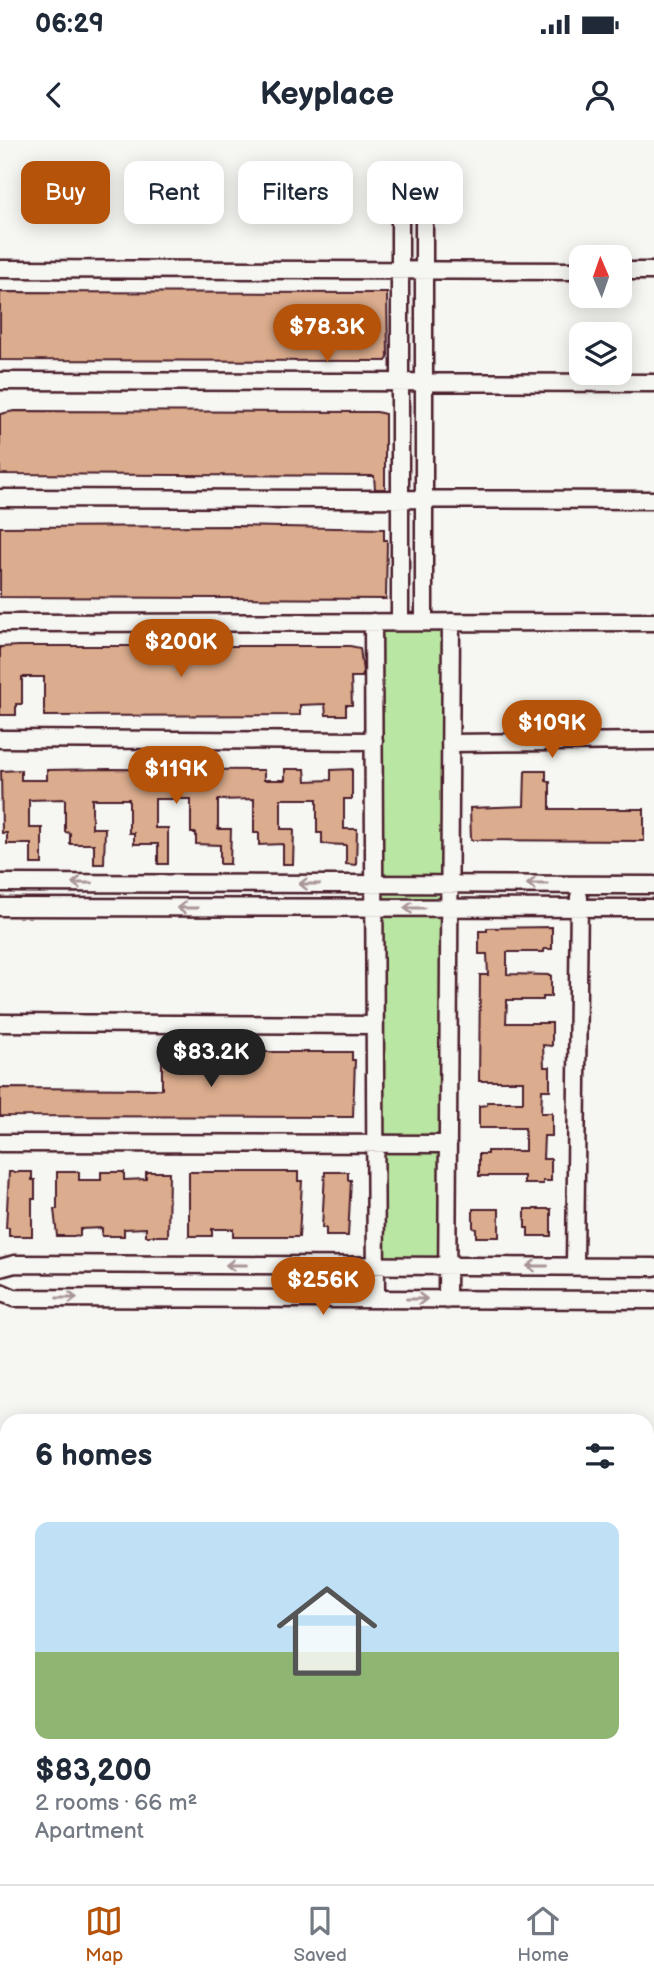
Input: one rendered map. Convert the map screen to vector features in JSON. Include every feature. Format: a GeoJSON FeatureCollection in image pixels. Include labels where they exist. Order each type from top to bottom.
{"type":"FeatureCollection","features":[{"type":"Feature","properties":{"kind":"street"},"geometry":{"type":"LineString","coordinates":[[400,622],[400,181],[424,182],[424,622]]}},
{"type":"Feature","properties":{"kind":"street"},"geometry":{"type":"LineString","coordinates":[[0,268],[569,271]]}},
{"type":"Feature","properties":{"kind":"street"},"geometry":{"type":"LineString","coordinates":[[632,271],[654,271]]}},
{"type":"Feature","properties":{"kind":"street"},"geometry":{"type":"LineString","coordinates":[[0,381],[654,383]]}},
{"type":"Feature","properties":{"kind":"street"},"geometry":{"type":"LineString","coordinates":[[0,498],[654,500]]}},
{"type":"Feature","properties":{"kind":"street"},"geometry":{"type":"LineString","coordinates":[[373,622],[376,1299]]}},
{"type":"Feature","properties":{"kind":"street"},"geometry":{"type":"LineString","coordinates":[[447,1300],[451,622]]}},
{"type":"Feature","properties":{"kind":"street"},"geometry":{"type":"LineString","coordinates":[[0,623],[654,622]]}},
{"type":"Feature","properties":{"kind":"street"},"geometry":{"type":"LineString","coordinates":[[0,739],[374,741]]}},
{"type":"Feature","properties":{"kind":"street"},"geometry":{"type":"LineString","coordinates":[[450,743],[654,741]]}},
{"type":"Feature","properties":{"kind":"street"},"geometry":{"type":"LineString","coordinates":[[0,883],[654,885]]}},
{"type":"Feature","properties":{"kind":"street"},"geometry":{"type":"LineString","coordinates":[[575,1266],[579,884]]}},
{"type":"Feature","properties":{"kind":"street"},"geometry":{"type":"LineString","coordinates":[[0,907],[654,908]]}},
{"type":"Feature","properties":{"kind":"street"},"geometry":{"type":"LineString","coordinates":[[0,1023],[375,1024]]}},
{"type":"Feature","properties":{"kind":"street"},"geometry":{"type":"LineString","coordinates":[[0,1143],[448,1144]]}},
{"type":"Feature","properties":{"kind":"street"},"geometry":{"type":"LineString","coordinates":[[0,1268],[15,1264],[654,1266]]}},
{"type":"Feature","properties":{"kind":"street"},"geometry":{"type":"LineString","coordinates":[[0,1292],[14,1298],[654,1300]]}},
{"type":"Feature","properties":{"kind":"green space"},"geometry":{"type":"Polygon","coordinates":[[[373,622],[451,622],[447,1267],[376,1266],[373,622]]]}},
{"type":"Feature","properties":{"kind":"building"},"geometry":{"type":"Polygon","coordinates":[[[0,292],[387,293],[388,358],[386,361],[0,360],[0,292]]]}},
{"type":"Feature","properties":{"kind":"building"},"geometry":{"type":"Polygon","coordinates":[[[14,411],[377,412],[385,414],[385,489],[375,489],[374,476],[0,474],[0,414],[14,411]]]}},
{"type":"Feature","properties":{"kind":"building"},"geometry":{"type":"Polygon","coordinates":[[[236,526],[384,529],[384,540],[387,540],[386,599],[0,597],[0,527],[236,526]]]}},
{"type":"Feature","properties":{"kind":"building"},"geometry":{"type":"Polygon","coordinates":[[[350,646],[360,648],[363,672],[362,677],[351,677],[352,705],[346,705],[346,715],[326,715],[325,704],[300,705],[300,715],[44,716],[44,677],[22,677],[22,704],[16,704],[16,715],[0,715],[0,647],[350,646]]]}},
{"type":"Feature","properties":{"kind":"building"},"geometry":{"type":"Polygon","coordinates":[[[285,769],[305,769],[306,781],[331,780],[331,770],[352,769],[352,799],[344,799],[344,829],[357,829],[356,865],[346,864],[346,845],[322,844],[322,833],[317,833],[317,799],[281,799],[281,829],[294,829],[293,864],[283,864],[283,844],[259,845],[259,833],[254,833],[254,799],[218,800],[218,829],[231,829],[230,864],[220,864],[220,845],[196,844],[196,833],[191,833],[191,799],[155,799],[155,828],[168,828],[168,864],[158,864],[158,844],[134,844],[134,833],[129,833],[129,799],[92,799],[92,828],[105,828],[104,864],[94,864],[94,844],[70,844],[70,833],[65,832],[65,799],[29,800],[29,828],[42,828],[42,864],[31,864],[31,844],[7,844],[7,833],[2,833],[1,771],[21,770],[21,780],[47,780],[47,770],[264,770],[264,780],[285,780],[285,769]]]}},
{"type":"Feature","properties":{"kind":"building"},"geometry":{"type":"Polygon","coordinates":[[[525,771],[546,771],[546,781],[550,782],[550,809],[644,809],[644,841],[471,840],[470,808],[524,806],[525,771]]]}},
{"type":"Feature","properties":{"kind":"building"},"geometry":{"type":"Polygon","coordinates":[[[552,927],[552,949],[544,949],[544,952],[507,952],[507,974],[551,975],[551,997],[543,997],[543,1000],[507,1000],[506,1023],[552,1023],[552,1046],[543,1045],[544,1067],[550,1067],[550,1090],[542,1090],[541,1113],[552,1113],[552,1136],[544,1136],[543,1159],[551,1159],[551,1181],[524,1184],[524,1176],[479,1176],[479,1154],[487,1154],[487,1151],[525,1151],[525,1128],[479,1128],[479,1106],[487,1105],[487,1102],[523,1102],[523,1081],[479,1081],[480,975],[488,975],[487,954],[479,954],[479,931],[487,931],[487,928],[552,927]]]}},
{"type":"Feature","properties":{"kind":"building"},"geometry":{"type":"Polygon","coordinates":[[[162,1052],[352,1052],[352,1060],[355,1060],[353,1117],[0,1116],[0,1088],[162,1089],[162,1052]]]}},
{"type":"Feature","properties":{"kind":"building"},"geometry":{"type":"Polygon","coordinates":[[[9,1172],[32,1172],[32,1180],[35,1180],[32,1236],[9,1236],[9,1228],[6,1228],[9,1172]]]}},
{"type":"Feature","properties":{"kind":"building"},"geometry":{"type":"Polygon","coordinates":[[[57,1172],[79,1172],[79,1180],[101,1180],[101,1172],[124,1172],[124,1180],[146,1179],[146,1172],[169,1172],[168,1236],[146,1236],[146,1228],[124,1229],[124,1236],[102,1236],[102,1228],[80,1229],[80,1236],[57,1236],[54,1209],[57,1209],[57,1172]]]}},
{"type":"Feature","properties":{"kind":"building"},"geometry":{"type":"Polygon","coordinates":[[[189,1172],[298,1172],[298,1181],[302,1181],[299,1237],[233,1237],[233,1229],[212,1229],[212,1236],[189,1236],[189,1172]]]}},
{"type":"Feature","properties":{"kind":"building"},"geometry":{"type":"Polygon","coordinates":[[[325,1172],[348,1172],[348,1180],[351,1180],[348,1236],[326,1236],[326,1228],[322,1228],[325,1172]]]}},
{"type":"Feature","properties":{"kind":"building"},"geometry":{"type":"Polygon","coordinates":[[[473,1209],[499,1209],[499,1237],[476,1237],[473,1209]]]}},
{"type":"Feature","properties":{"kind":"building"},"geometry":{"type":"Polygon","coordinates":[[[525,1209],[551,1209],[551,1236],[528,1236],[525,1209]]]}}]}
